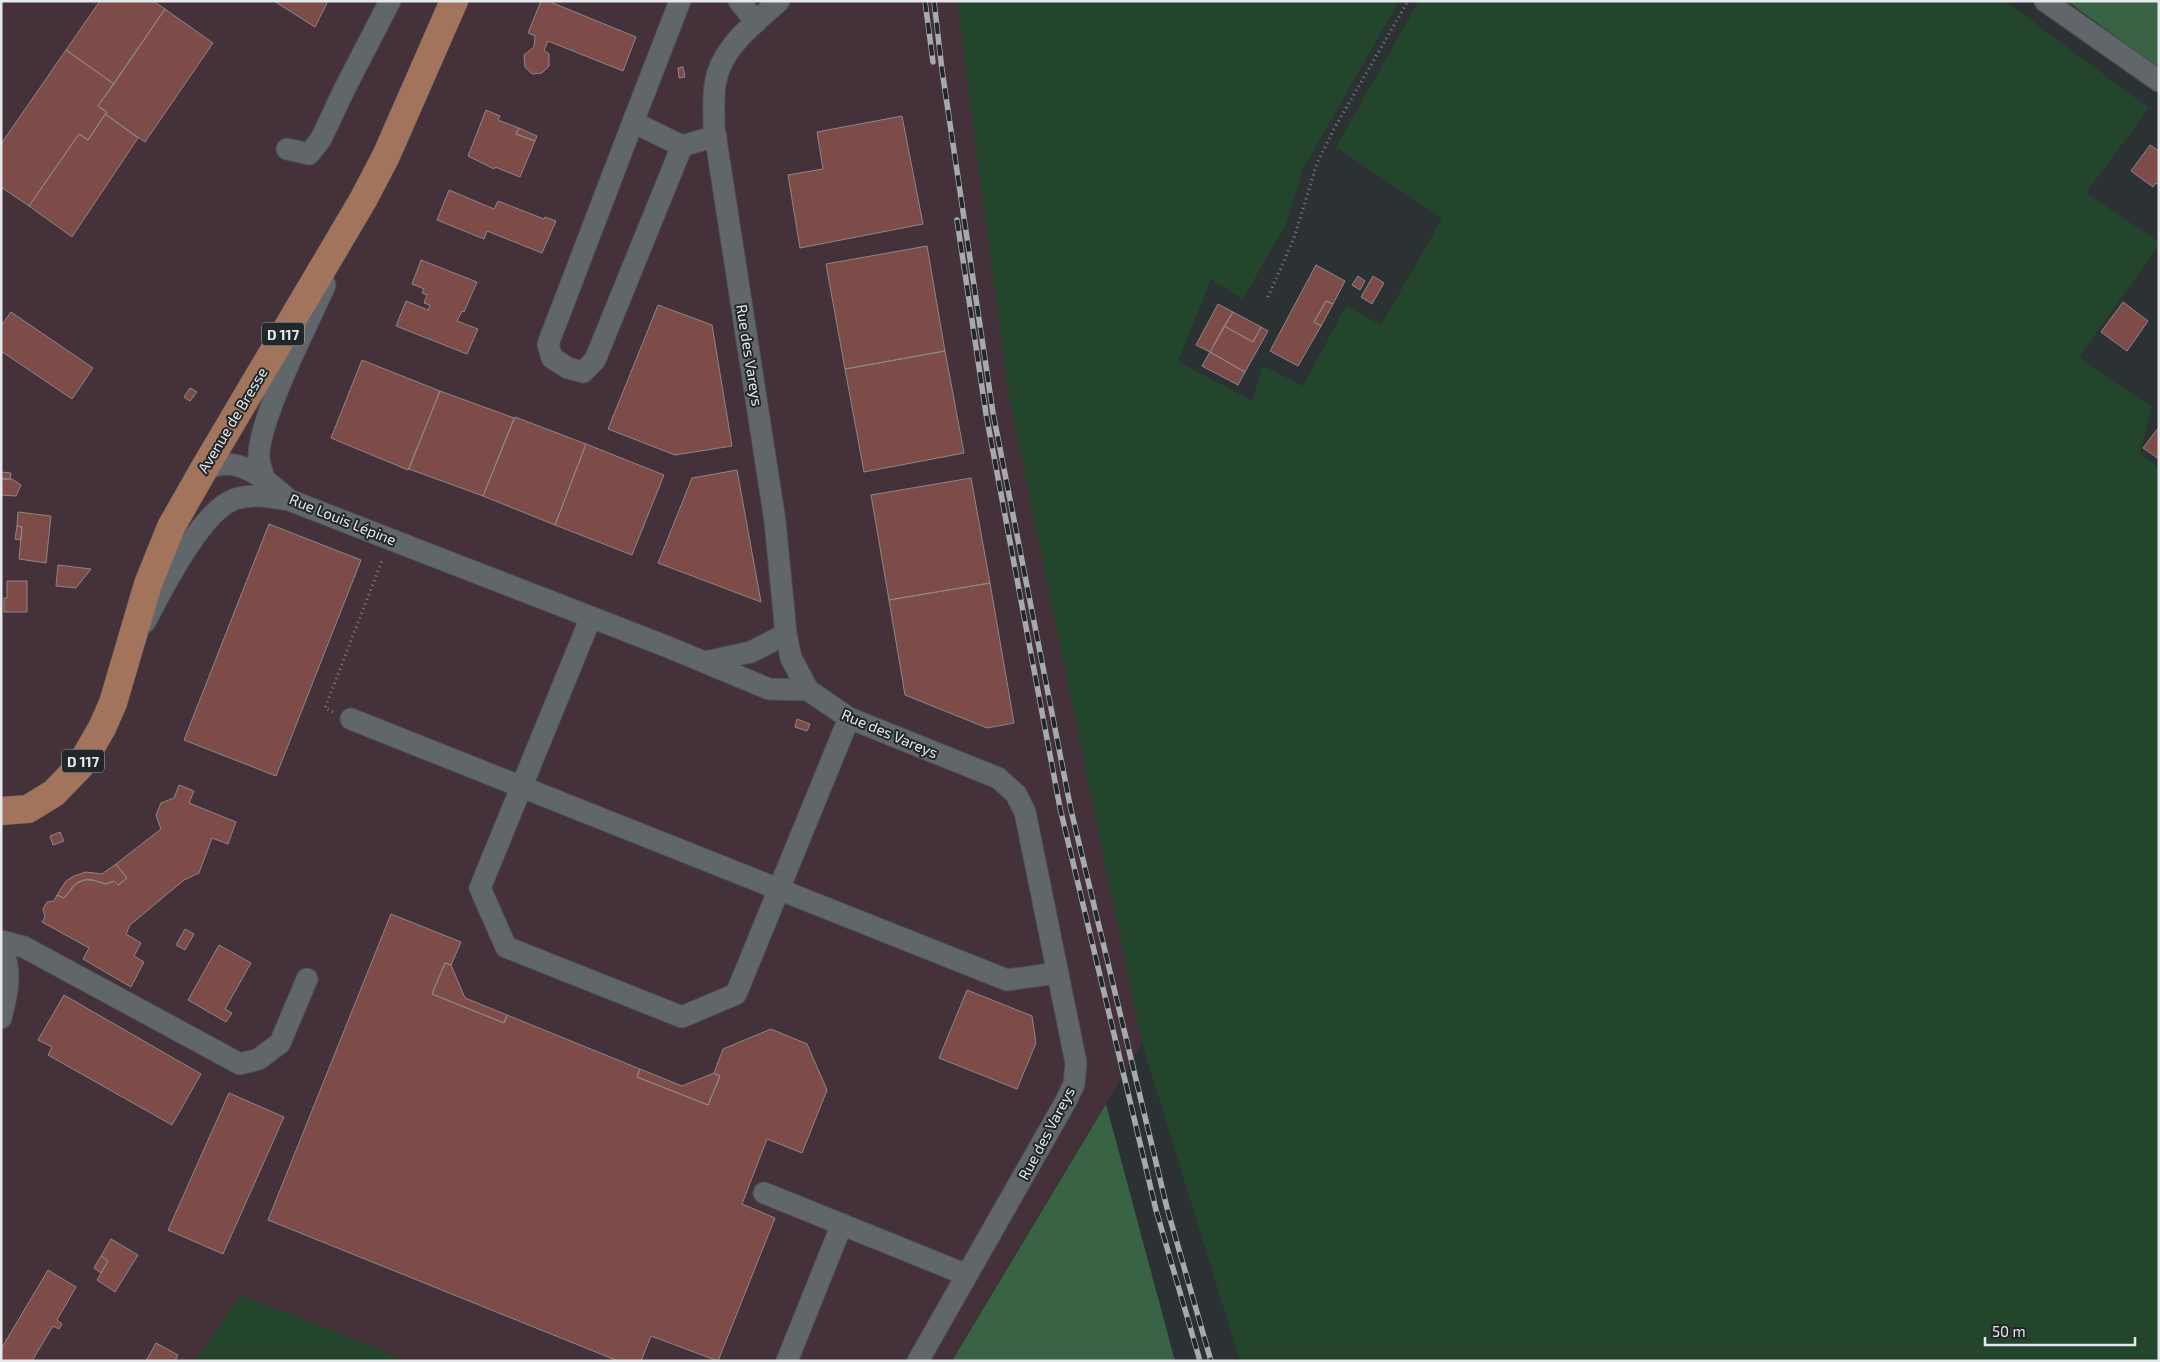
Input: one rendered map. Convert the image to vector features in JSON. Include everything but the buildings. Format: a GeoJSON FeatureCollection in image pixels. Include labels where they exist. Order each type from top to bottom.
{"type":"FeatureCollection","features":[{"type":"Feature","properties":{"kind":"main road","name":"Avenue de Bresse"},"geometry":{"type":"LineString","coordinates":[[1,811],[28,810],[54,793],[80,766],[102,728],[113,703],[158,556],[171,527],[363,200],[386,156],[454,1]]}},
{"type":"Feature","properties":{"kind":"street"},"geometry":{"type":"LineString","coordinates":[[286,149],[309,154],[321,139],[390,1]]}},
{"type":"Feature","properties":{"kind":"street"},"geometry":{"type":"LineString","coordinates":[[680,1],[548,344],[552,358],[568,368],[583,372],[595,360],[682,146]]}},
{"type":"Feature","properties":{"kind":"street"},"geometry":{"type":"LineString","coordinates":[[739,1],[756,22]]}},
{"type":"Feature","properties":{"kind":"street","name":"Rue des Vareys"},"geometry":{"type":"LineString","coordinates":[[779,1],[729,48],[719,66],[714,85],[716,136],[775,521],[786,634],[791,658],[808,690],[849,718],[998,778],[1016,794],[1025,812],[1076,1063],[1074,1084],[1066,1101],[918,1361]]}},
{"type":"Feature","properties":{"kind":"street"},"geometry":{"type":"LineString","coordinates":[[2045,1],[2159,81]]}},
{"type":"Feature","properties":{"kind":"street"},"geometry":{"type":"LineString","coordinates":[[633,122],[682,146],[716,136]]}},
{"type":"Feature","properties":{"kind":"street"},"geometry":{"type":"LineString","coordinates":[[264,478],[259,458],[264,429],[275,398],[363,200]]}},
{"type":"Feature","properties":{"kind":"street","name":"Rue Louis Lépine"},"geometry":{"type":"LineString","coordinates":[[204,469],[227,464],[242,468],[264,478],[289,500],[591,617],[769,689],[808,690]]}},
{"type":"Feature","properties":{"kind":"street"},"geometry":{"type":"LineString","coordinates":[[124,668],[144,624],[169,579],[196,536],[214,514],[234,499],[258,494],[289,500]]}},
{"type":"Feature","properties":{"kind":"street"},"geometry":{"type":"LineString","coordinates":[[591,617],[480,888],[506,947],[682,1017],[736,994],[849,718]]}},
{"type":"Feature","properties":{"kind":"street"},"geometry":{"type":"LineString","coordinates":[[705,662],[751,652],[786,634]]}},
{"type":"Feature","properties":{"kind":"street"},"geometry":{"type":"LineString","coordinates":[[351,719],[1007,980],[1058,973]]}},
{"type":"Feature","properties":{"kind":"street"},"geometry":{"type":"LineString","coordinates":[[1,941],[24,948],[240,1064],[259,1059],[280,1043],[307,979]]}},
{"type":"Feature","properties":{"kind":"street"},"geometry":{"type":"LineString","coordinates":[[1,948],[7,958],[8,993],[1,1018]]}},
{"type":"Feature","properties":{"kind":"street"},"geometry":{"type":"LineString","coordinates":[[764,1193],[967,1275]]}},
{"type":"Feature","properties":{"kind":"street"},"geometry":{"type":"LineString","coordinates":[[787,1361],[842,1224]]}},
{"type":"Feature","properties":{"kind":"path"},"geometry":{"type":"LineString","coordinates":[[1268,297],[1294,238],[1317,162],[1408,1]]}},
{"type":"Feature","properties":{"kind":"path"},"geometry":{"type":"LineString","coordinates":[[351,719],[325,708],[390,539]]}},
{"type":"Feature","properties":{"kind":"shaded area"},"geometry":{"type":"Polygon","coordinates":[[[1,1],[957,1],[1008,392],[1142,1043],[952,1361],[408,1361],[241,1295],[195,1361],[1,1361],[1,1]]]}},
{"type":"Feature","properties":{"kind":"green space"},"geometry":{"type":"Polygon","coordinates":[[[957,1],[1399,1],[1303,169],[1286,224],[1243,299],[1211,280],[1178,361],[1252,401],[1263,366],[1303,386],[1346,306],[1381,325],[1442,219],[1336,147],[1419,1],[2005,1],[2149,108],[2086,193],[2159,242],[2159,245],[2079,357],[2152,407],[2140,453],[2159,468],[2159,1361],[1240,1361],[1142,1043],[1008,392],[957,1]]]}},
{"type":"Feature","properties":{"kind":"green space"},"geometry":{"type":"Polygon","coordinates":[[[2067,1],[2159,1],[2159,68],[2067,1]]]}},
{"type":"Feature","properties":{"kind":"green space"},"geometry":{"type":"Polygon","coordinates":[[[1106,1104],[1175,1361],[952,1361],[1106,1104]]]}},
{"type":"Feature","properties":{"kind":"green space"},"geometry":{"type":"Polygon","coordinates":[[[241,1295],[408,1361],[195,1361],[241,1295]]]}},
{"type":"Feature","properties":{"kind":"railway"},"geometry":{"type":"LineString","coordinates":[[925,1],[933,62]]}},
{"type":"Feature","properties":{"kind":"railway"},"geometry":{"type":"LineString","coordinates":[[934,1],[942,70],[993,413],[1071,810],[1167,1208],[1211,1361]]}},
{"type":"Feature","properties":{"kind":"railway"},"geometry":{"type":"LineString","coordinates":[[957,220],[986,414],[1060,808],[1156,1210],[1200,1361]]}}]}
